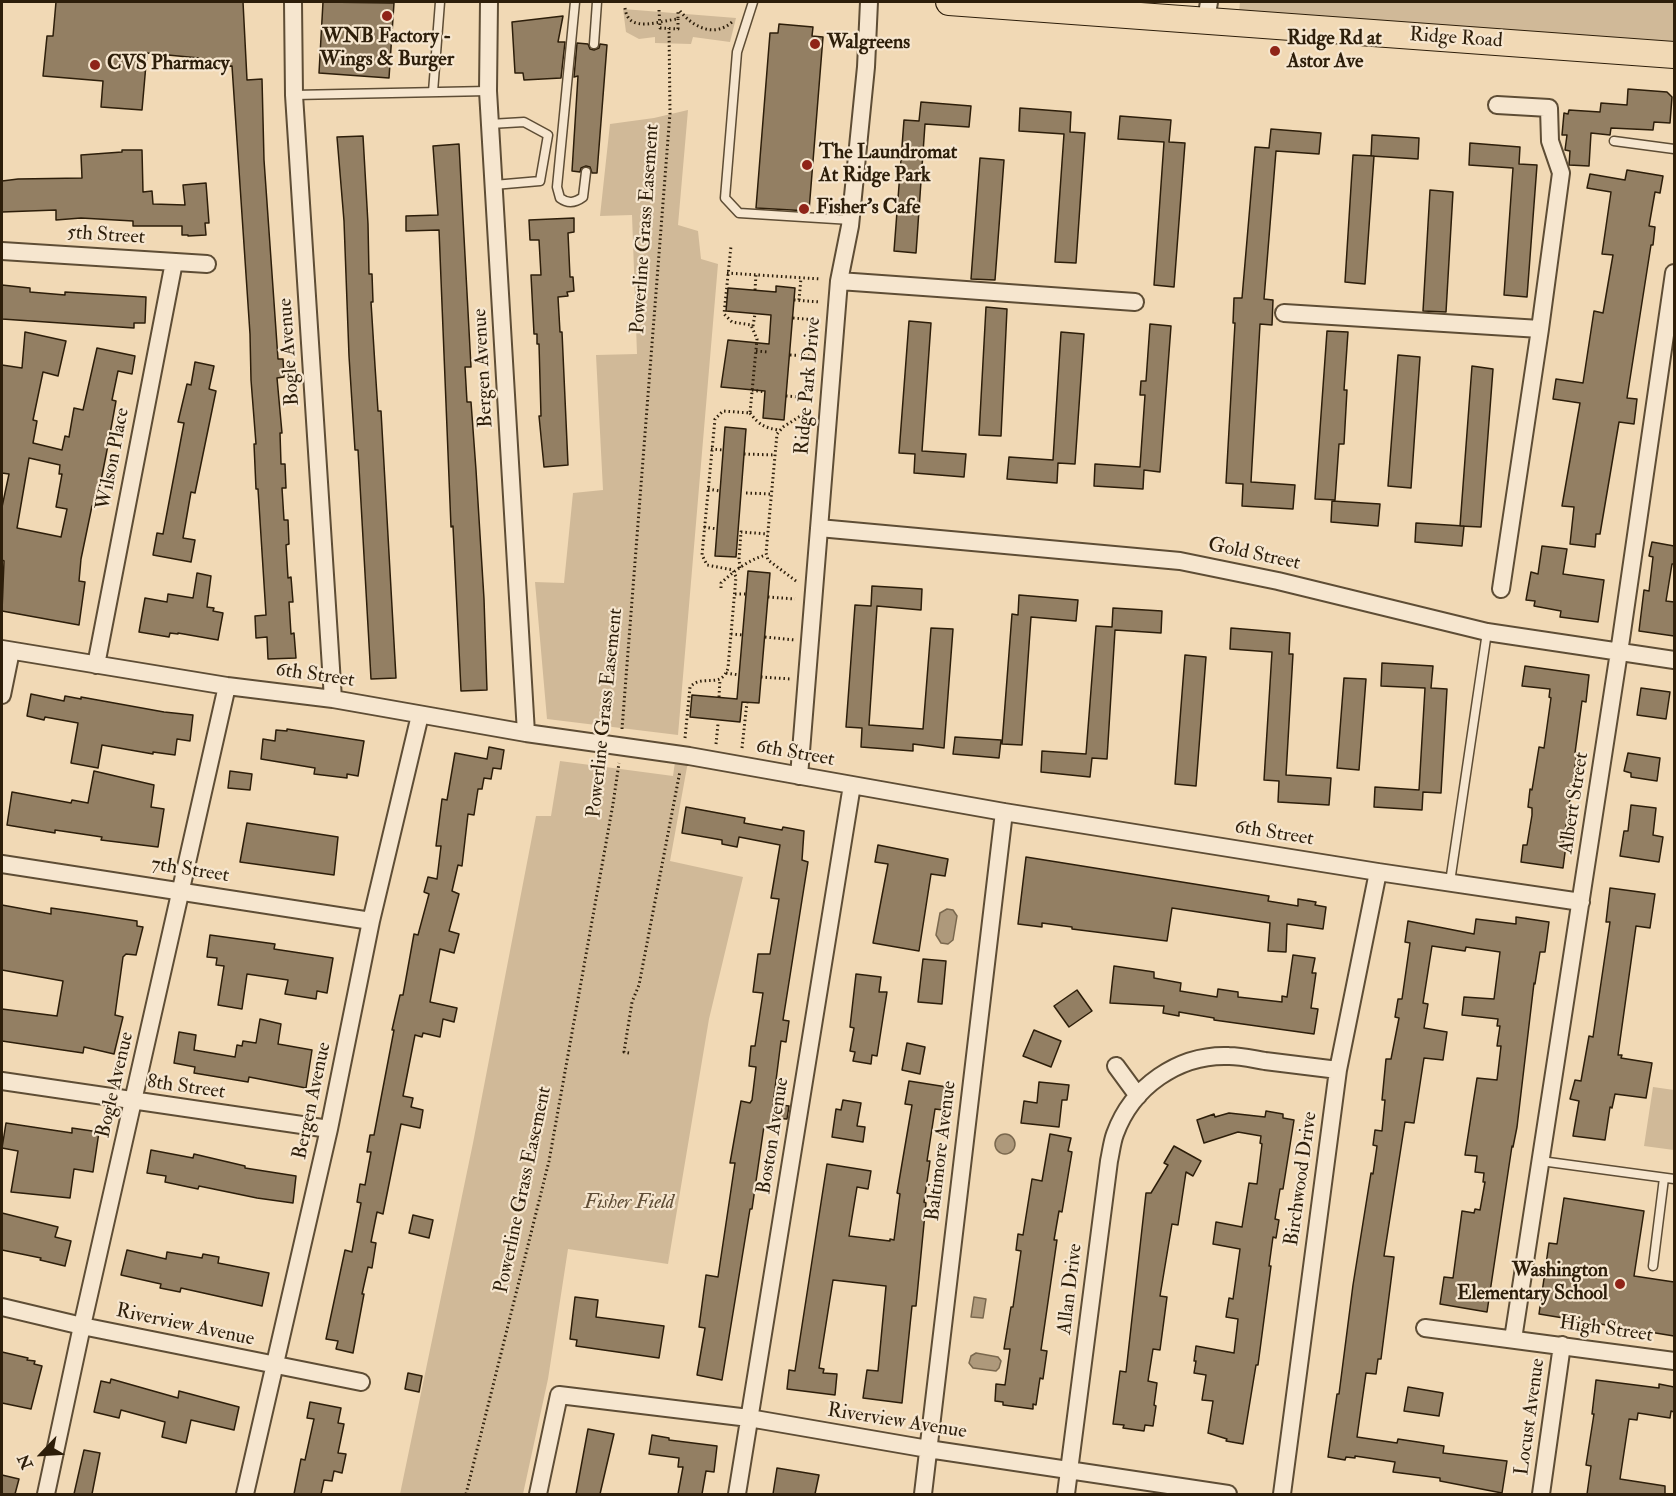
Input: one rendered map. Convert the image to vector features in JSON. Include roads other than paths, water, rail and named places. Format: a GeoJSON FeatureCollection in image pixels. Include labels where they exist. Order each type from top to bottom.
{"type":"FeatureCollection","features":[{"type":"Feature","properties":{"kind":"main road","name":"Ridge Road"},"geometry":{"type":"LineString","coordinates":[[949,2],[1207,11],[1674,55]]}},
{"type":"Feature","properties":{"kind":"street","name":"Bogle Avenue"},"geometry":{"type":"LineString","coordinates":[[292,2],[294,95],[333,699]]}},
{"type":"Feature","properties":{"kind":"street","name":"Bergen Avenue"},"geometry":{"type":"LineString","coordinates":[[489,2],[488,90],[526,733]]}},
{"type":"Feature","properties":{"kind":"street","name":"Ridge Park Drive"},"geometry":{"type":"LineString","coordinates":[[799,776],[840,276],[850,220],[866,67],[869,2]]}},
{"type":"Feature","properties":{"kind":"street"},"geometry":{"type":"LineString","coordinates":[[1497,105],[1549,108],[1550,141],[1561,173],[1501,589]]}},
{"type":"Feature","properties":{"kind":"street","name":"5th Street"},"geometry":{"type":"LineString","coordinates":[[2,251],[207,264]]}},
{"type":"Feature","properties":{"kind":"street","name":"Wilson Place"},"geometry":{"type":"LineString","coordinates":[[96,665],[174,262]]}},
{"type":"Feature","properties":{"kind":"street","name":"Albert Street"},"geometry":{"type":"LineString","coordinates":[[1513,1339],[1619,651],[1674,273]]}},
{"type":"Feature","properties":{"kind":"street"},"geometry":{"type":"LineString","coordinates":[[840,276],[1135,302]]}},
{"type":"Feature","properties":{"kind":"street"},"geometry":{"type":"LineString","coordinates":[[1284,313],[1540,329]]}},
{"type":"Feature","properties":{"kind":"street","name":"Gold Street"},"geometry":{"type":"LineString","coordinates":[[819,528],[1180,561],[1278,581],[1487,632],[1674,660]]}},
{"type":"Feature","properties":{"kind":"street","name":"6th Street"},"geometry":{"type":"LineString","coordinates":[[6,650],[227,686],[333,699],[526,733],[683,756],[1004,812],[1581,902]]}},
{"type":"Feature","properties":{"kind":"street"},"geometry":{"type":"LineString","coordinates":[[2,696],[6,650]]}},
{"type":"Feature","properties":{"kind":"street","name":"Bogle Avenue"},"geometry":{"type":"LineString","coordinates":[[46,1494],[227,686]]}},
{"type":"Feature","properties":{"kind":"street","name":"Bergen Avenue"},"geometry":{"type":"LineString","coordinates":[[245,1494],[329,1129],[371,921],[420,715]]}},
{"type":"Feature","properties":{"kind":"street","name":"Boston Avenue"},"geometry":{"type":"LineString","coordinates":[[737,1494],[852,785]]}},
{"type":"Feature","properties":{"kind":"street","name":"Baltimore Avenue"},"geometry":{"type":"LineString","coordinates":[[923,1494],[1004,812]]}},
{"type":"Feature","properties":{"kind":"street","name":"7th Street"},"geometry":{"type":"LineString","coordinates":[[2,864],[371,921]]}},
{"type":"Feature","properties":{"kind":"street","name":"Birchwood Drive"},"geometry":{"type":"LineString","coordinates":[[1282,1494],[1338,1070],[1378,872]]}},
{"type":"Feature","properties":{"kind":"street","name":"Allan Drive"},"geometry":{"type":"LineString","coordinates":[[1066,1494],[1109,1161],[1115,1135],[1125,1114],[1138,1096],[1164,1073],[1204,1058],[1229,1056],[1338,1070]]}},
{"type":"Feature","properties":{"kind":"street"},"geometry":{"type":"LineString","coordinates":[[1116,1066],[1138,1096]]}},
{"type":"Feature","properties":{"kind":"street","name":"8th Street"},"geometry":{"type":"LineString","coordinates":[[2,1081],[329,1129]]}},
{"type":"Feature","properties":{"kind":"street","name":"Riverview Avenue"},"geometry":{"type":"LineString","coordinates":[[2,1307],[82,1326],[361,1382]]}},
{"type":"Feature","properties":{"kind":"street","name":"High Street"},"geometry":{"type":"LineString","coordinates":[[1425,1328],[1674,1361]]}},
{"type":"Feature","properties":{"kind":"street","name":"Locust Avenue"},"geometry":{"type":"LineString","coordinates":[[1541,1494],[1562,1345]]}},
{"type":"Feature","properties":{"kind":"street","name":"Riverview Avenue"},"geometry":{"type":"LineString","coordinates":[[537,1494],[559,1395],[749,1418],[928,1449],[1228,1494]]}},
{"type":"Feature","properties":{"kind":"lane"},"geometry":{"type":"LineString","coordinates":[[434,92],[440,2]]}},
{"type":"Feature","properties":{"kind":"lane"},"geometry":{"type":"LineString","coordinates":[[575,2],[557,186],[560,198],[575,202],[583,197],[586,172]]}},
{"type":"Feature","properties":{"kind":"lane"},"geometry":{"type":"LineString","coordinates":[[594,44],[597,2]]}},
{"type":"Feature","properties":{"kind":"lane"},"geometry":{"type":"LineString","coordinates":[[753,2],[737,52],[725,198],[740,213],[850,220]]}},
{"type":"Feature","properties":{"kind":"lane"},"geometry":{"type":"LineString","coordinates":[[294,95],[488,90]]}},
{"type":"Feature","properties":{"kind":"lane"},"geometry":{"type":"LineString","coordinates":[[490,124],[524,122],[548,135],[540,181],[494,185]]}},
{"type":"Feature","properties":{"kind":"lane"},"geometry":{"type":"LineString","coordinates":[[1614,141],[1674,149]]}},
{"type":"Feature","properties":{"kind":"lane"},"geometry":{"type":"LineString","coordinates":[[1450,882],[1487,632]]}},
{"type":"Feature","properties":{"kind":"lane"},"geometry":{"type":"LineString","coordinates":[[1541,1161],[1674,1179]]}},
{"type":"Feature","properties":{"kind":"lane"},"geometry":{"type":"LineString","coordinates":[[1653,1266],[1664,1178]]}},
{"type":"Feature","properties":{"kind":"place","name":"WNB Factory - Wings & Burger"},"geometry":{"type":"Point","coordinates":[387,16]}},
{"type":"Feature","properties":{"kind":"place","name":"Walgreens"},"geometry":{"type":"Point","coordinates":[815,44]}},
{"type":"Feature","properties":{"kind":"place","name":"Ridge Rd at Astor Ave"},"geometry":{"type":"Point","coordinates":[1275,51]}},
{"type":"Feature","properties":{"kind":"place","name":"CVS Pharmacy"},"geometry":{"type":"Point","coordinates":[95,65]}},
{"type":"Feature","properties":{"kind":"place","name":"The Laundromat At Ridge Park"},"geometry":{"type":"Point","coordinates":[807,165]}},
{"type":"Feature","properties":{"kind":"place","name":"Fisher's Cafe"},"geometry":{"type":"Point","coordinates":[804,209]}},
{"type":"Feature","properties":{"kind":"place","name":"Washington Elementary School"},"geometry":{"type":"Point","coordinates":[1620,1284]}},
{"type":"Feature","properties":{"kind":"park label","name":"Fisher Field"},"geometry":{"type":"Point","coordinates":[629,1204]}}]}
